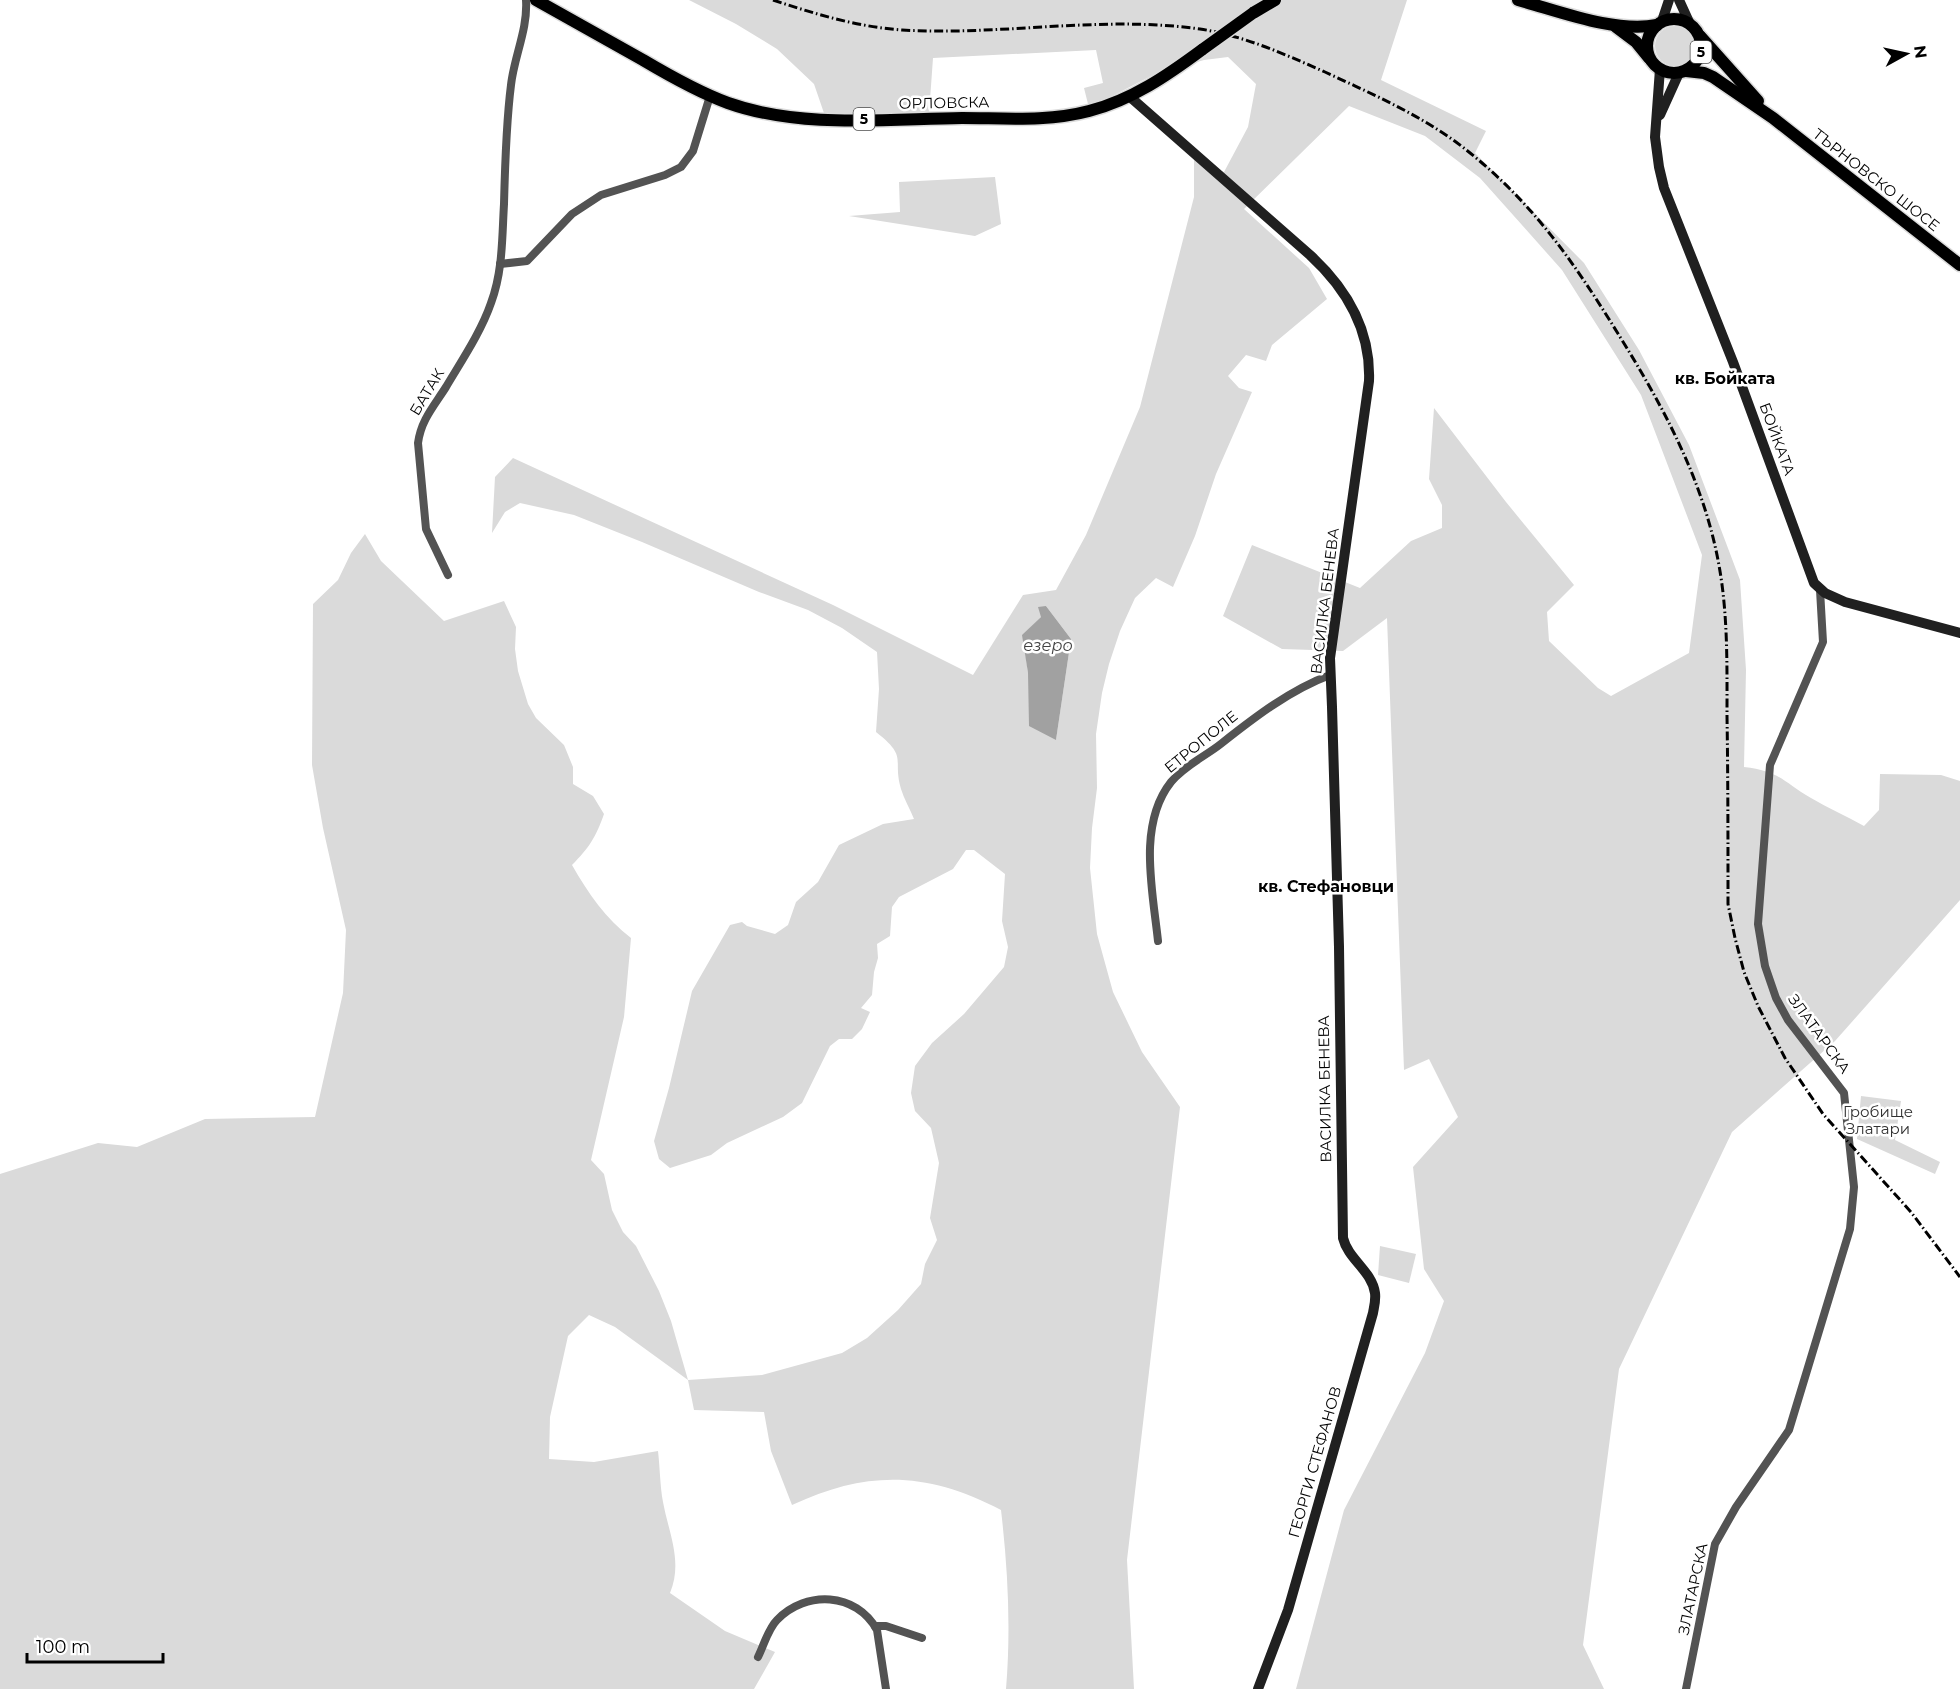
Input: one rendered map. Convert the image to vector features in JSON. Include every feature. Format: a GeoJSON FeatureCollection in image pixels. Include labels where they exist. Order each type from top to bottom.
{"type":"FeatureCollection","features":[{"type":"Feature","properties":{"kind":"main road","name":"ОРЛОВСКА"},"geometry":{"type":"LineString","coordinates":[[536,0],[675,79],[710,96],[747,109],[780,116],[848,119],[1058,116],[1088,111],[1129,96],[1160,79],[1275,0]]}},
{"type":"Feature","properties":{"kind":"main road","name":"5"},"geometry":{"type":"LineString","coordinates":[[1518,0],[1615,26],[1638,28],[1677,19],[1690,24],[1699,34],[1701,51],[1698,59],[1683,72],[1672,73],[1657,66],[1636,42],[1615,26]]}},
{"type":"Feature","properties":{"kind":"main road"},"geometry":{"type":"LineString","coordinates":[[1657,66],[1647,48],[1651,32],[1659,23]]}},
{"type":"Feature","properties":{"kind":"main road","name":"ТЪРНОВСКО ШОСЕ"},"geometry":{"type":"LineString","coordinates":[[1699,34],[1773,118]]}},
{"type":"Feature","properties":{"kind":"main road","name":"ТЪРНОВСКО ШОСЕ"},"geometry":{"type":"LineString","coordinates":[[1683,72],[1704,73],[1773,118],[1960,265]]}},
{"type":"Feature","properties":{"kind":"street","name":"БАТАК"},"geometry":{"type":"LineString","coordinates":[[448,575],[426,530],[418,443],[424,418],[459,365],[487,313],[498,281],[507,119],[513,68],[525,22],[526,0]]}},
{"type":"Feature","properties":{"kind":"street"},"geometry":{"type":"LineString","coordinates":[[1659,23],[1669,0]]}},
{"type":"Feature","properties":{"kind":"street"},"geometry":{"type":"LineString","coordinates":[[1679,0],[1690,24]]}},
{"type":"Feature","properties":{"kind":"street","name":"БОЙКАТА"},"geometry":{"type":"LineString","coordinates":[[1657,66],[1655,137],[1659,167],[1667,195],[1734,362],[1807,567],[1820,590]]}},
{"type":"Feature","properties":{"kind":"street","name":"БОЙКАТА"},"geometry":{"type":"LineString","coordinates":[[1657,124],[1683,72]]}},
{"type":"Feature","properties":{"kind":"street"},"geometry":{"type":"LineString","coordinates":[[500,264],[526,261],[572,214],[601,195],[665,175],[681,167],[693,151],[710,96]]}},
{"type":"Feature","properties":{"kind":"street","name":"ВАСИЛКА БЕНЕВА"},"geometry":{"type":"LineString","coordinates":[[1129,96],[1337,281],[1366,340],[1369,381],[1330,658],[1339,947],[1342,1238],[1345,1248]]}},
{"type":"Feature","properties":{"kind":"street"},"geometry":{"type":"LineString","coordinates":[[1820,590],[1845,602],[1960,633]]}},
{"type":"Feature","properties":{"kind":"street","name":"ЗЛАТАРСКА"},"geometry":{"type":"LineString","coordinates":[[1686,1689],[1715,1544],[1736,1507],[1789,1430],[1850,1229],[1854,1187],[1844,1093],[1788,1020],[1776,998],[1765,966],[1758,924],[1770,765],[1823,642],[1820,590]]}},
{"type":"Feature","properties":{"kind":"street","name":"ЕТРОПОЛЕ"},"geometry":{"type":"LineString","coordinates":[[1158,941],[1150,861],[1152,830],[1166,790],[1183,770],[1222,744],[1249,721],[1312,682],[1330,675]]}},
{"type":"Feature","properties":{"kind":"street","name":"ГЕОРГИ СТЕФАНОВ"},"geometry":{"type":"LineString","coordinates":[[1258,1689],[1288,1610],[1373,1313],[1375,1295],[1373,1284],[1345,1248]]}},
{"type":"Feature","properties":{"kind":"street"},"geometry":{"type":"LineString","coordinates":[[758,1657],[777,1620],[798,1604],[821,1598],[848,1604],[868,1616],[875,1626],[886,1689]]}},
{"type":"Feature","properties":{"kind":"street"},"geometry":{"type":"LineString","coordinates":[[875,1626],[886,1626],[922,1638]]}},
{"type":"Feature","properties":{"kind":"green space"},"geometry":{"type":"Polygon","coordinates":[[[689,0],[1407,0],[1381,80],[1486,131],[1475,153],[1584,263],[1639,350],[1689,445],[1740,580],[1746,670],[1744,767],[1774,774],[1811,798],[1864,826],[1879,810],[1880,774],[1941,775],[1960,781],[1960,900],[1835,1041],[1732,1132],[1619,1369],[1583,1645],[1604,1689],[1296,1689],[1344,1510],[1425,1353],[1444,1301],[1424,1269],[1413,1167],[1458,1117],[1429,1059],[1404,1070],[1387,618],[1343,651],[1282,649],[1223,616],[1252,545],[1360,588],[1411,541],[1442,528],[1442,505],[1429,479],[1434,408],[1506,502],[1574,585],[1547,612],[1549,641],[1598,688],[1611,696],[1689,653],[1702,555],[1641,395],[1562,270],[1480,178],[1425,136],[1349,106],[1244,209],[1309,268],[1327,299],[1272,345],[1266,361],[1246,355],[1228,376],[1239,388],[1252,392],[1216,474],[1195,536],[1173,587],[1156,578],[1135,598],[1120,631],[1109,664],[1096,734],[1097,788],[1090,868],[1097,934],[1113,992],[1142,1052],[1180,1107],[1127,1560],[1134,1689],[1006,1689],[1008,1600],[1001,1510],[948,1488],[922,1482],[897,1480],[872,1481],[846,1486],[792,1505],[771,1451],[764,1412],[694,1410],[688,1380],[762,1375],[842,1353],[867,1338],[898,1310],[921,1284],[925,1264],[937,1240],[930,1218],[939,1163],[931,1128],[915,1111],[911,1093],[915,1066],[932,1043],[964,1014],[1004,967],[1008,947],[1002,921],[1005,874],[974,850],[966,850],[953,869],[899,897],[892,907],[890,936],[877,944],[878,958],[872,995],[861,1008],[870,1012],[862,1029],[852,1039],[839,1039],[830,1046],[802,1103],[783,1117],[727,1143],[711,1155],[670,1168],[659,1159],[654,1141],[692,991],[730,925],[742,922],[747,926],[775,934],[788,925],[796,902],[818,882],[839,845],[883,824],[914,819],[901,789],[896,753],[876,732],[879,689],[877,652],[842,628],[808,610],[574,515],[520,503],[505,512],[492,533],[495,477],[513,458],[833,605],[973,675],[1023,595],[1056,590],[1086,535],[1140,407],[1194,197],[1194,159],[1224,172],[1248,127],[1256,84],[1228,57],[1204,60],[1155,74],[1089,108],[1084,88],[1103,83],[1096,50],[933,58],[929,114],[825,116],[814,84],[777,49],[736,24],[689,0]],[[1046,606],[1041,617],[1023,635],[1028,673],[1056,740],[1071,639],[1046,606]]]}},
{"type":"Feature","properties":{"kind":"green space"},"geometry":{"type":"Polygon","coordinates":[[[1675,26],[1683,27],[1689,32],[1694,38],[1694,54],[1689,60],[1683,65],[1675,66],[1667,65],[1661,60],[1656,54],[1655,46],[1656,38],[1661,32],[1667,27],[1675,26]]]}},
{"type":"Feature","properties":{"kind":"green space"},"geometry":{"type":"Polygon","coordinates":[[[995,177],[1001,224],[975,236],[849,216],[900,212],[899,182],[995,177]]]}},
{"type":"Feature","properties":{"kind":"green space"},"geometry":{"type":"Polygon","coordinates":[[[365,534],[381,561],[444,621],[504,601],[516,627],[515,649],[518,671],[528,704],[536,718],[564,745],[573,767],[573,784],[593,796],[604,814],[591,842],[572,865],[598,905],[613,923],[631,938],[624,1017],[591,1160],[604,1174],[612,1210],[623,1232],[636,1246],[659,1291],[671,1321],[688,1380],[615,1327],[589,1315],[568,1336],[550,1417],[549,1459],[594,1462],[658,1451],[662,1496],[675,1559],[674,1582],[670,1593],[725,1631],[775,1652],[754,1689],[0,1689],[0,1174],[98,1143],[137,1147],[205,1119],[315,1117],[343,993],[346,930],[323,828],[312,765],[313,604],[338,580],[351,553],[365,534]]]}},
{"type":"Feature","properties":{"kind":"green space","name":"Гробище Златари"},"geometry":{"type":"Polygon","coordinates":[[[1861,1096],[1901,1101],[1895,1140],[1940,1162],[1935,1174],[1857,1139],[1861,1096]]]}},
{"type":"Feature","properties":{"kind":"green space"},"geometry":{"type":"Polygon","coordinates":[[[1380,1246],[1416,1254],[1409,1283],[1378,1275],[1380,1246]]]}},
{"type":"Feature","properties":{"kind":"water","name":"езеро"},"geometry":{"type":"Polygon","coordinates":[[[1046,606],[1071,639],[1056,740],[1029,726],[1028,673],[1022,635],[1041,617],[1038,607],[1046,606]]]}},
{"type":"Feature","properties":{"kind":"railway"},"geometry":{"type":"LineString","coordinates":[[773,0],[837,19],[902,30],[939,31],[1126,24],[1200,29],[1233,36],[1264,46],[1325,72],[1425,122],[1456,142],[1508,187],[1551,235],[1589,288],[1625,345],[1655,396],[1681,448],[1703,503],[1718,560],[1724,598],[1728,904],[1744,972],[1758,1006],[1785,1058],[1823,1114],[1911,1212],[1960,1277]]}},
{"type":"Feature","properties":{"kind":"district","name":"кв. Бойката"},"geometry":{"type":"Point","coordinates":[1725,378]}},
{"type":"Feature","properties":{"kind":"district","name":"кв. Стефановци"},"geometry":{"type":"Point","coordinates":[1326,886]}}]}
